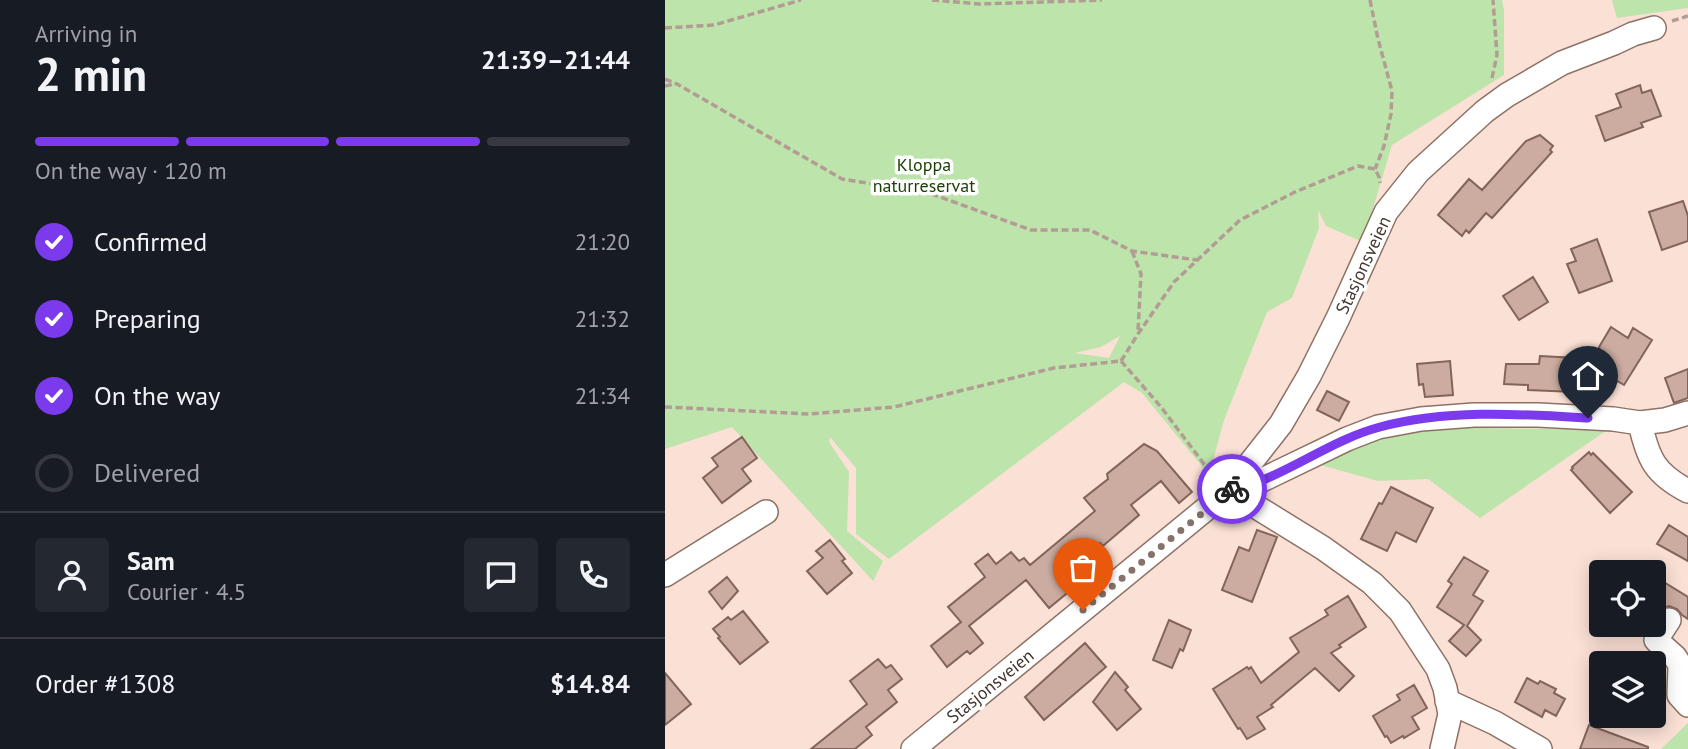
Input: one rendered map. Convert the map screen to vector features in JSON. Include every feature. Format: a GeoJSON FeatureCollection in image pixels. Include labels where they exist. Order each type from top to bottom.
{"type":"FeatureCollection","features":[{"type":"Feature","properties":{"kind":"street","name":"Stasjonsveien"},"geometry":{"type":"LineString","coordinates":[[913,749],[1229,490],[1281,424],[1310,376],[1386,212],[1418,172],[1485,111],[1507,95],[1562,63],[1654,28]]}},
{"type":"Feature","properties":{"kind":"street"},"geometry":{"type":"LineString","coordinates":[[1229,490],[1262,480],[1378,427],[1421,419],[1475,415],[1538,415],[1640,423],[1665,420],[1688,413]]}},
{"type":"Feature","properties":{"kind":"street"},"geometry":{"type":"LineString","coordinates":[[1640,423],[1646,448],[1659,472],[1688,491]]}},
{"type":"Feature","properties":{"kind":"street"},"geometry":{"type":"LineString","coordinates":[[1229,490],[1323,548],[1372,583],[1399,611],[1438,669],[1450,714],[1442,749]]}},
{"type":"Feature","properties":{"kind":"street"},"geometry":{"type":"LineString","coordinates":[[665,575],[766,512]]}},
{"type":"Feature","properties":{"kind":"street"},"geometry":{"type":"LineString","coordinates":[[1669,620],[1655,640],[1675,657],[1680,665],[1679,695],[1688,705]]}},
{"type":"Feature","properties":{"kind":"street"},"geometry":{"type":"LineString","coordinates":[[1447,701],[1496,723],[1540,749]]}},
{"type":"Feature","properties":{"kind":"path"},"geometry":{"type":"LineString","coordinates":[[665,29],[714,25],[801,0]]}},
{"type":"Feature","properties":{"kind":"path"},"geometry":{"type":"LineString","coordinates":[[932,0],[980,4],[1102,0]]}},
{"type":"Feature","properties":{"kind":"path"},"geometry":{"type":"LineString","coordinates":[[1370,0],[1392,91],[1391,114],[1384,146],[1375,169],[1386,212]]}},
{"type":"Feature","properties":{"kind":"path"},"geometry":{"type":"LineString","coordinates":[[1485,111],[1497,55],[1493,0]]}},
{"type":"Feature","properties":{"kind":"path"},"geometry":{"type":"LineString","coordinates":[[665,79],[842,179],[929,193],[1031,230],[1090,230],[1132,251],[1197,260]]}},
{"type":"Feature","properties":{"kind":"path"},"geometry":{"type":"LineString","coordinates":[[665,86],[677,84]]}},
{"type":"Feature","properties":{"kind":"path"},"geometry":{"type":"LineString","coordinates":[[1122,361],[1137,334],[1174,282],[1240,220],[1295,192],[1358,166],[1375,169]]}},
{"type":"Feature","properties":{"kind":"path"},"geometry":{"type":"LineString","coordinates":[[1132,251],[1141,274],[1137,334]]}},
{"type":"Feature","properties":{"kind":"path"},"geometry":{"type":"LineString","coordinates":[[1122,361],[1204,464],[1229,490]]}},
{"type":"Feature","properties":{"kind":"path"},"geometry":{"type":"LineString","coordinates":[[665,407],[809,414],[894,407],[1054,368],[1122,361]]}},
{"type":"Feature","properties":{"kind":"green space","name":"Kloppa naturreservat"},"geometry":{"type":"Polygon","coordinates":[[[665,0],[1502,0],[1504,75],[1392,145],[1363,242],[1326,226],[1318,210],[1319,228],[1292,298],[1267,312],[1224,420],[1209,475],[1142,393],[1124,382],[889,559],[856,534],[856,468],[830,437],[829,442],[849,472],[847,531],[883,561],[873,581],[732,427],[665,449],[665,0]],[[1120,336],[1101,347],[1075,353],[1109,358],[1120,336]]]}},
{"type":"Feature","properties":{"kind":"green space"},"geometry":{"type":"Polygon","coordinates":[[[1612,0],[1688,0],[1688,8],[1617,18],[1612,0]]]}},
{"type":"Feature","properties":{"kind":"green space"},"geometry":{"type":"Polygon","coordinates":[[[1426,427],[1607,430],[1480,518],[1428,479],[1378,481],[1317,464],[1377,438],[1426,427]]]}},
{"type":"Feature","properties":{"kind":"green space"},"geometry":{"type":"Polygon","coordinates":[[[1688,723],[1688,749],[1661,749],[1688,723]]]}},
{"type":"Feature","properties":{"kind":"building"},"geometry":{"type":"Polygon","coordinates":[[[1640,85],[1642,93],[1651,90],[1661,116],[1641,123],[1643,127],[1605,141],[1596,116],[1621,107],[1616,94],[1640,85]]]}},
{"type":"Feature","properties":{"kind":"building"},"geometry":{"type":"Polygon","coordinates":[[[1540,135],[1553,146],[1550,150],[1552,152],[1492,218],[1486,213],[1469,233],[1466,230],[1462,236],[1438,215],[1469,179],[1482,190],[1526,141],[1540,135]]]}},
{"type":"Feature","properties":{"kind":"building"},"geometry":{"type":"Polygon","coordinates":[[[1683,201],[1688,216],[1688,241],[1662,250],[1649,212],[1683,201]]]}},
{"type":"Feature","properties":{"kind":"building"},"geometry":{"type":"Polygon","coordinates":[[[1597,239],[1612,281],[1579,293],[1567,264],[1576,261],[1571,249],[1597,239]]]}},
{"type":"Feature","properties":{"kind":"building"},"geometry":{"type":"Polygon","coordinates":[[[1533,277],[1548,302],[1519,320],[1503,296],[1533,277]]]}},
{"type":"Feature","properties":{"kind":"building"},"geometry":{"type":"Polygon","coordinates":[[[1611,327],[1628,338],[1633,328],[1652,340],[1624,385],[1607,375],[1614,364],[1603,358],[1599,347],[1611,327]]]}},
{"type":"Feature","properties":{"kind":"building"},"geometry":{"type":"Polygon","coordinates":[[[1540,356],[1577,358],[1575,392],[1528,390],[1528,385],[1504,384],[1506,364],[1539,364],[1540,356]]]}},
{"type":"Feature","properties":{"kind":"building"},"geometry":{"type":"Polygon","coordinates":[[[1450,361],[1453,395],[1425,397],[1423,384],[1419,385],[1417,364],[1450,361]]]}},
{"type":"Feature","properties":{"kind":"building"},"geometry":{"type":"Polygon","coordinates":[[[1688,369],[1688,398],[1674,403],[1665,378],[1688,369]]]}},
{"type":"Feature","properties":{"kind":"building"},"geometry":{"type":"Polygon","coordinates":[[[1327,391],[1349,402],[1339,421],[1317,410],[1327,391]]]}},
{"type":"Feature","properties":{"kind":"building"},"geometry":{"type":"Polygon","coordinates":[[[742,437],[757,458],[742,469],[751,481],[722,503],[703,478],[718,466],[712,458],[742,437]]]}},
{"type":"Feature","properties":{"kind":"building"},"geometry":{"type":"Polygon","coordinates":[[[1144,444],[1157,451],[1192,492],[1179,503],[1161,481],[1131,505],[1139,515],[1103,546],[1100,543],[1067,571],[1078,584],[1049,608],[1026,580],[969,626],[983,643],[970,654],[967,651],[947,667],[931,646],[961,622],[948,607],[985,577],[975,564],[988,554],[996,564],[1011,552],[1019,561],[1024,558],[1030,565],[1095,511],[1084,498],[1108,479],[1107,474],[1144,444]]]}},
{"type":"Feature","properties":{"kind":"building"},"geometry":{"type":"Polygon","coordinates":[[[1589,452],[1632,492],[1610,513],[1571,470],[1589,452]]]}},
{"type":"Feature","properties":{"kind":"building"},"geometry":{"type":"Polygon","coordinates":[[[1391,487],[1433,508],[1416,542],[1396,532],[1387,551],[1361,539],[1379,503],[1382,504],[1391,487]]]}},
{"type":"Feature","properties":{"kind":"building"},"geometry":{"type":"Polygon","coordinates":[[[1669,525],[1688,537],[1688,561],[1657,544],[1669,525]]]}},
{"type":"Feature","properties":{"kind":"building"},"geometry":{"type":"Polygon","coordinates":[[[1257,530],[1277,537],[1252,602],[1222,590],[1239,547],[1249,551],[1257,530]]]}},
{"type":"Feature","properties":{"kind":"building"},"geometry":{"type":"Polygon","coordinates":[[[830,540],[852,573],[827,594],[807,571],[823,558],[816,551],[830,540]]]}},
{"type":"Feature","properties":{"kind":"building"},"geometry":{"type":"Polygon","coordinates":[[[1464,557],[1488,571],[1473,595],[1483,601],[1467,626],[1481,640],[1466,656],[1449,641],[1464,625],[1437,607],[1452,584],[1448,581],[1464,557]]]}},
{"type":"Feature","properties":{"kind":"building"},"geometry":{"type":"Polygon","coordinates":[[[727,577],[738,591],[722,609],[709,592],[727,577]]]}},
{"type":"Feature","properties":{"kind":"building"},"geometry":{"type":"Polygon","coordinates":[[[1666,583],[1688,597],[1688,619],[1677,609],[1666,607],[1666,583]]]}},
{"type":"Feature","properties":{"kind":"building"},"geometry":{"type":"Polygon","coordinates":[[[1348,596],[1366,627],[1331,653],[1354,676],[1339,691],[1315,668],[1271,705],[1273,707],[1257,717],[1265,729],[1247,739],[1213,689],[1247,667],[1251,667],[1261,683],[1299,652],[1290,638],[1328,615],[1325,610],[1348,596]]]}},
{"type":"Feature","properties":{"kind":"building"},"geometry":{"type":"Polygon","coordinates":[[[743,611],[768,642],[740,664],[713,629],[728,617],[731,620],[743,611]]]}},
{"type":"Feature","properties":{"kind":"building"},"geometry":{"type":"Polygon","coordinates":[[[1169,620],[1191,630],[1183,651],[1180,649],[1172,668],[1153,660],[1169,620]]]}},
{"type":"Feature","properties":{"kind":"building"},"geometry":{"type":"Polygon","coordinates":[[[1085,643],[1106,667],[1044,720],[1025,697],[1085,643]]]}},
{"type":"Feature","properties":{"kind":"building"},"geometry":{"type":"Polygon","coordinates":[[[878,659],[886,668],[891,665],[902,679],[888,690],[897,702],[866,727],[872,735],[855,749],[811,749],[867,704],[850,681],[878,659]]]}},
{"type":"Feature","properties":{"kind":"building"},"geometry":{"type":"Polygon","coordinates":[[[1115,672],[1128,687],[1125,690],[1141,709],[1117,730],[1093,702],[1115,672]]]}},
{"type":"Feature","properties":{"kind":"building"},"geometry":{"type":"Polygon","coordinates":[[[665,673],[691,704],[665,725],[665,673]]]}},
{"type":"Feature","properties":{"kind":"building"},"geometry":{"type":"Polygon","coordinates":[[[1527,678],[1556,689],[1554,693],[1565,699],[1556,716],[1545,710],[1542,717],[1515,702],[1527,678]]]}},
{"type":"Feature","properties":{"kind":"building"},"geometry":{"type":"Polygon","coordinates":[[[1414,685],[1427,708],[1412,717],[1419,729],[1391,743],[1373,716],[1400,700],[1397,695],[1414,685]]]}},
{"type":"Feature","properties":{"kind":"building"},"geometry":{"type":"Polygon","coordinates":[[[1589,725],[1589,728],[1597,728],[1648,747],[1648,749],[1580,749],[1589,725]]]}},
{"type":"Feature","properties":{"kind":"way so far"},"geometry":{"type":"LineString","coordinates":[[1083,610],[1232,489]]}},
{"type":"Feature","properties":{"kind":"route"},"geometry":{"type":"LineString","coordinates":[[1232,489],[1262,480],[1378,427],[1421,419],[1475,415],[1588,418]]}}]}
